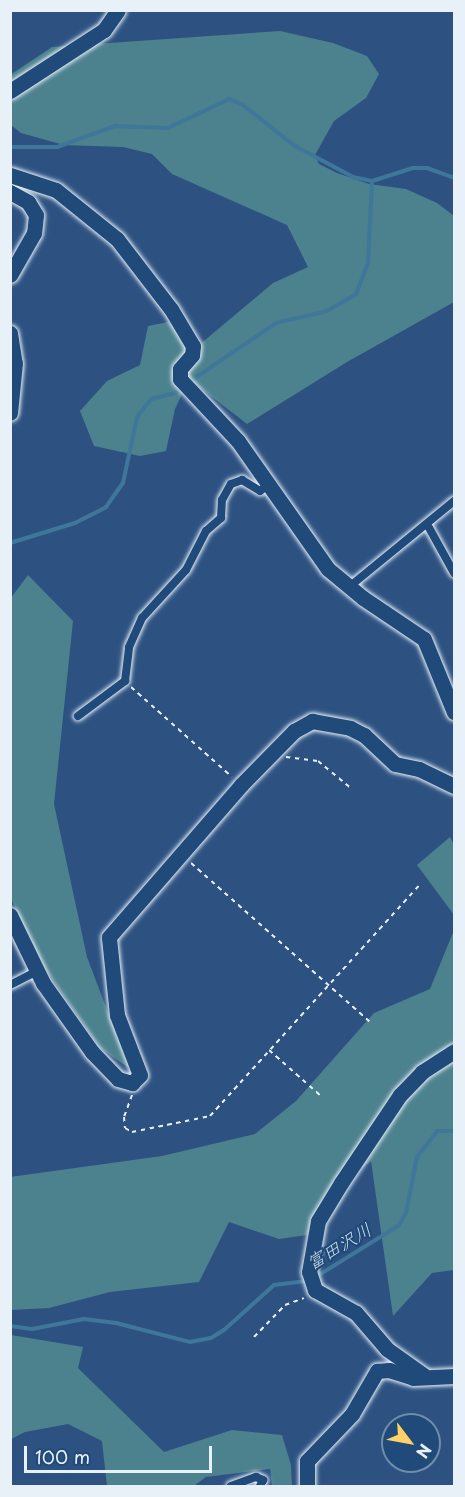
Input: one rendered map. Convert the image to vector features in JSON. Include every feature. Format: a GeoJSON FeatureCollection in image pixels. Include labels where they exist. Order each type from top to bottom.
{"type":"FeatureCollection","features":[{"type":"Feature","properties":{"kind":"street"},"geometry":{"type":"LineString","coordinates":[[10,91],[104,30],[118,10]]}},
{"type":"Feature","properties":{"kind":"street"},"geometry":{"type":"LineString","coordinates":[[10,175],[56,190],[117,239],[171,309],[193,346],[192,355],[180,369],[186,384],[238,441],[267,486],[328,568],[349,586],[424,639],[454,712]]}},
{"type":"Feature","properties":{"kind":"street"},"geometry":{"type":"LineString","coordinates":[[10,192],[28,202],[36,215],[34,233],[10,275]]}},
{"type":"Feature","properties":{"kind":"street"},"geometry":{"type":"LineString","coordinates":[[10,333],[15,363],[10,413]]}},
{"type":"Feature","properties":{"kind":"street"},"geometry":{"type":"LineString","coordinates":[[10,915],[38,971],[92,1052],[118,1079],[132,1083],[140,1075],[117,1015],[109,937],[241,785],[294,731],[312,721],[324,722],[364,735],[395,764],[419,769],[454,786]]}},
{"type":"Feature","properties":{"kind":"street"},"geometry":{"type":"LineString","coordinates":[[425,1376],[387,1349],[356,1312],[327,1297],[314,1287],[309,1272],[318,1221],[341,1183],[400,1095],[422,1072],[454,1052]]}},
{"type":"Feature","properties":{"kind":"street"},"geometry":{"type":"LineString","coordinates":[[308,1486],[307,1461],[352,1414],[377,1371],[389,1370],[413,1378],[454,1376]]}},
{"type":"Feature","properties":{"kind":"lane"},"geometry":{"type":"LineString","coordinates":[[78,716],[125,681],[129,647],[142,618],[186,570],[206,531],[221,518],[222,500],[231,484],[242,480],[260,491],[267,486]]}},
{"type":"Feature","properties":{"kind":"lane"},"geometry":{"type":"LineString","coordinates":[[349,586],[454,501]]}},
{"type":"Feature","properties":{"kind":"lane"},"geometry":{"type":"LineString","coordinates":[[427,524],[454,573]]}},
{"type":"Feature","properties":{"kind":"lane"},"geometry":{"type":"LineString","coordinates":[[10,985],[38,971]]}},
{"type":"Feature","properties":{"kind":"lane"},"geometry":{"type":"LineString","coordinates":[[231,1486],[256,1477],[263,1480],[260,1486]]}},
{"type":"Feature","properties":{"kind":"path"},"geometry":{"type":"LineString","coordinates":[[125,681],[241,785]]}},
{"type":"Feature","properties":{"kind":"path"},"geometry":{"type":"LineString","coordinates":[[273,751],[300,760],[318,761],[352,789]]}},
{"type":"Feature","properties":{"kind":"path"},"geometry":{"type":"LineString","coordinates":[[180,853],[370,1022]]}},
{"type":"Feature","properties":{"kind":"path"},"geometry":{"type":"LineString","coordinates":[[132,1083],[124,1117],[125,1128],[132,1132],[210,1116],[422,883]]}},
{"type":"Feature","properties":{"kind":"path"},"geometry":{"type":"LineString","coordinates":[[270,1050],[321,1095]]}},
{"type":"Feature","properties":{"kind":"path"},"geometry":{"type":"LineString","coordinates":[[254,1337],[285,1305],[299,1298],[327,1297]]}},
{"type":"Feature","properties":{"kind":"green space"},"geometry":{"type":"Polygon","coordinates":[[[280,31],[333,43],[367,56],[379,74],[366,98],[334,121],[315,155],[319,164],[337,173],[369,184],[406,189],[437,203],[454,216],[454,302],[347,362],[247,424],[189,379],[175,409],[166,451],[140,456],[94,446],[80,411],[107,381],[140,365],[148,326],[168,322],[198,346],[273,283],[308,267],[287,225],[172,174],[152,154],[123,147],[64,145],[21,133],[11,125],[10,75],[52,47],[280,31]]]}},
{"type":"Feature","properties":{"kind":"green space"},"geometry":{"type":"Polygon","coordinates":[[[28,575],[73,621],[54,804],[87,957],[129,1068],[100,1048],[44,967],[11,899],[10,599],[28,575]]]}},
{"type":"Feature","properties":{"kind":"green space"},"geometry":{"type":"Polygon","coordinates":[[[450,837],[454,845],[454,915],[417,865],[450,837]]]}},
{"type":"Feature","properties":{"kind":"green space"},"geometry":{"type":"Polygon","coordinates":[[[454,930],[454,1270],[432,1273],[393,1316],[371,1161],[341,1183],[307,1235],[279,1239],[229,1222],[199,1282],[110,1292],[49,1308],[11,1310],[10,1177],[162,1156],[255,1134],[296,1101],[374,1013],[430,989],[454,930]]]}},
{"type":"Feature","properties":{"kind":"green space"},"geometry":{"type":"Polygon","coordinates":[[[11,1335],[83,1347],[78,1368],[164,1452],[232,1430],[282,1435],[291,1465],[292,1486],[272,1486],[270,1469],[206,1477],[194,1486],[107,1486],[102,1441],[68,1424],[25,1432],[11,1439],[11,1335]]]}},
{"type":"Feature","properties":{"kind":"waterway"},"geometry":{"type":"LineString","coordinates":[[10,147],[57,147],[115,126],[168,128],[229,99],[243,105],[295,146],[353,177],[372,181],[413,168],[427,168],[454,178]]}},
{"type":"Feature","properties":{"kind":"waterway"},"geometry":{"type":"LineString","coordinates":[[189,382],[276,323],[327,311],[356,294],[368,263],[372,181]]}},
{"type":"Feature","properties":{"kind":"waterway"},"geometry":{"type":"LineString","coordinates":[[10,543],[75,523],[106,507],[123,483],[137,417],[151,399],[175,393],[183,387]]}},
{"type":"Feature","properties":{"kind":"waterway","name":"富田沢川"},"geometry":{"type":"LineString","coordinates":[[314,1278],[398,1226],[406,1213],[417,1157],[437,1131],[454,1131]]}},
{"type":"Feature","properties":{"kind":"waterway","name":"富田沢川"},"geometry":{"type":"LineString","coordinates":[[10,1326],[32,1329],[84,1319],[116,1323],[190,1342],[211,1338],[224,1330],[274,1285],[307,1281]]}}]}
